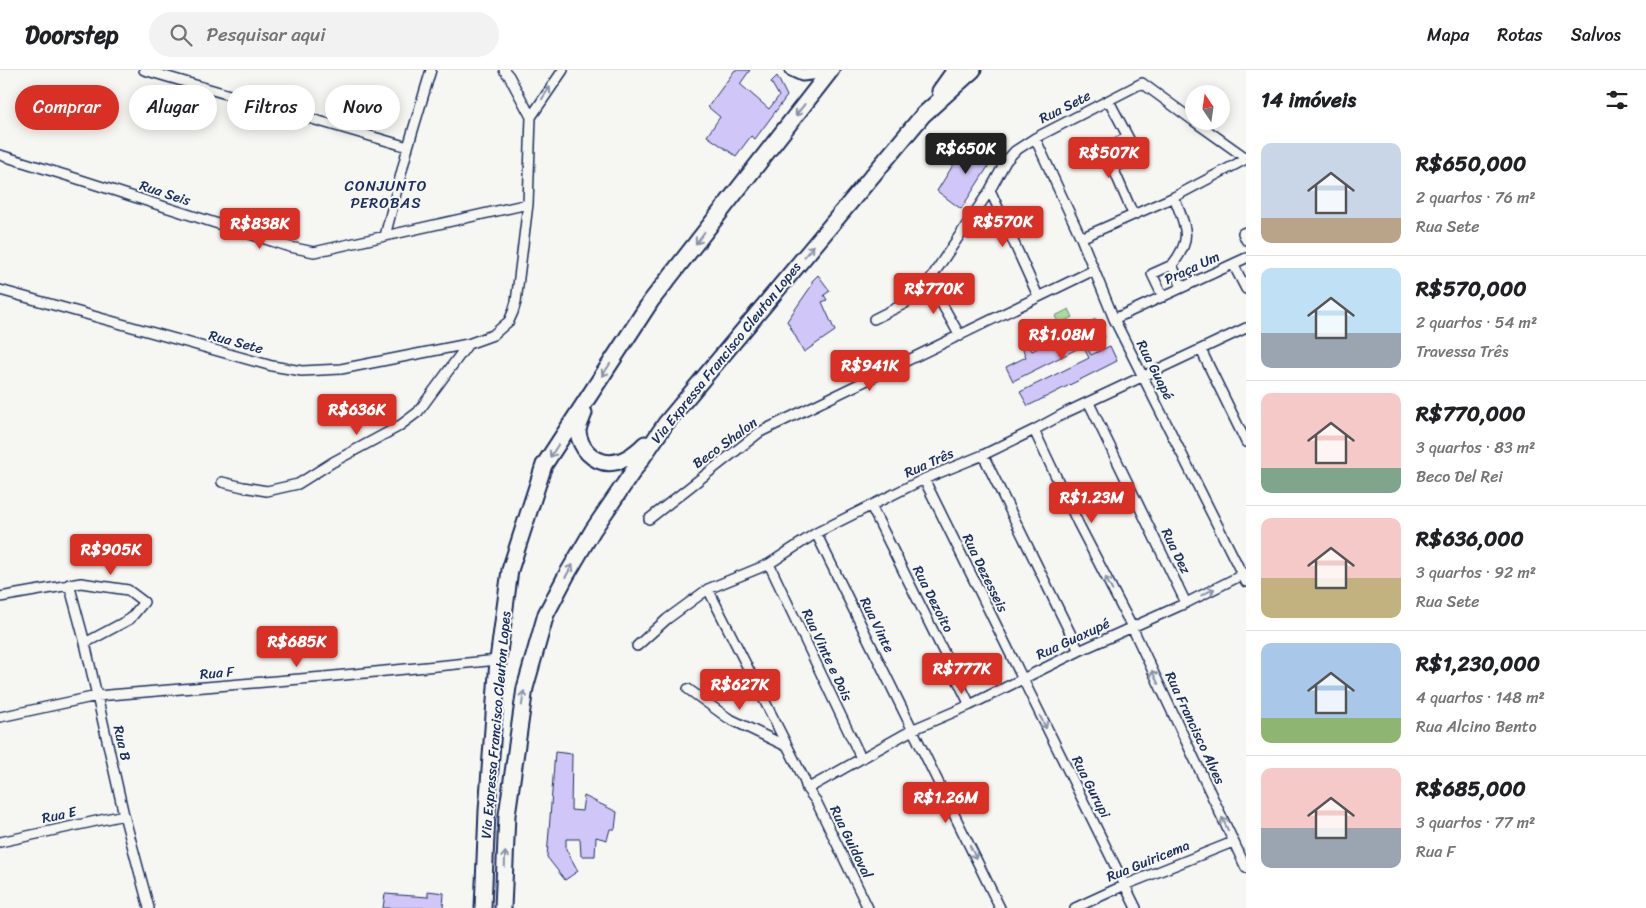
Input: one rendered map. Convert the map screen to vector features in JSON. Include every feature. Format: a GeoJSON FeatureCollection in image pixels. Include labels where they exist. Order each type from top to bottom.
{"type":"FeatureCollection","features":[{"type":"Feature","properties":{"kind":"highway"},"geometry":{"type":"LineString","coordinates":[[923,115],[955,70]]}},
{"type":"Feature","properties":{"kind":"highway","name":"Via Expressa Francisco Cleuton Lopes"},"geometry":{"type":"LineString","coordinates":[[503,908],[507,815],[525,688],[546,614],[566,576],[593,530],[666,423],[923,115],[973,70]]}},
{"type":"Feature","properties":{"kind":"highway","name":"Via Expressa Francisco Cleuton Lopes"},"geometry":{"type":"LineString","coordinates":[[483,908],[487,811],[498,660],[510,570],[544,465],[651,301],[831,71]]}},
{"type":"Feature","properties":{"kind":"highway"},"geometry":{"type":"LineString","coordinates":[[590,395],[578,431],[583,448],[602,463],[621,460],[633,455],[666,423]]}},
{"type":"Feature","properties":{"kind":"street"},"geometry":{"type":"LineString","coordinates":[[144,70],[408,147]]}},
{"type":"Feature","properties":{"kind":"street"},"geometry":{"type":"LineString","coordinates":[[385,236],[408,147],[431,70]]}},
{"type":"Feature","properties":{"kind":"street","name":"Rua Sete"},"geometry":{"type":"LineString","coordinates":[[0,290],[272,366],[302,371],[341,369],[468,344],[493,335],[509,321],[516,302],[528,204],[531,118],[504,70]]}},
{"type":"Feature","properties":{"kind":"street"},"geometry":{"type":"LineString","coordinates":[[531,118],[563,70]]}},
{"type":"Feature","properties":{"kind":"street"},"geometry":{"type":"LineString","coordinates":[[791,70],[802,75],[831,71]]}},
{"type":"Feature","properties":{"kind":"street","name":"Rua Sete"},"geometry":{"type":"LineString","coordinates":[[874,319],[916,296],[929,281],[1015,150],[1142,84],[1185,115]]}},
{"type":"Feature","properties":{"kind":"street"},"geometry":{"type":"LineString","coordinates":[[1109,101],[1138,156],[1113,168]]}},
{"type":"Feature","properties":{"kind":"street"},"geometry":{"type":"LineString","coordinates":[[1081,238],[1174,197],[1246,159],[1206,130]]}},
{"type":"Feature","properties":{"kind":"street"},"geometry":{"type":"LineString","coordinates":[[1128,137],[1104,149],[1133,214]]}},
{"type":"Feature","properties":{"kind":"street","name":"Rua Guapé"},"geometry":{"type":"LineString","coordinates":[[1036,138],[1081,238],[1114,319],[1245,577]]}},
{"type":"Feature","properties":{"kind":"street","name":"Rua Seis"},"geometry":{"type":"LineString","coordinates":[[0,155],[290,247],[314,252],[528,204]]}},
{"type":"Feature","properties":{"kind":"street"},"geometry":{"type":"LineString","coordinates":[[990,190],[1038,296]]}},
{"type":"Feature","properties":{"kind":"street"},"geometry":{"type":"LineString","coordinates":[[1162,296],[1152,274],[1172,265],[1185,244],[1186,233],[1174,197]]}},
{"type":"Feature","properties":{"kind":"street"},"geometry":{"type":"LineString","coordinates":[[1246,232],[1243,233],[1246,240]]}},
{"type":"Feature","properties":{"kind":"street","name":"Praça Um"},"geometry":{"type":"LineString","coordinates":[[1114,319],[1246,258]]}},
{"type":"Feature","properties":{"kind":"street","name":"Praça Um"},"geometry":{"type":"LineString","coordinates":[[1233,264],[1246,289]]}},
{"type":"Feature","properties":{"kind":"street"},"geometry":{"type":"LineString","coordinates":[[1172,265],[1182,287]]}},
{"type":"Feature","properties":{"kind":"street","name":"Beco Shalon"},"geometry":{"type":"LineString","coordinates":[[649,519],[760,432],[1094,270]]}},
{"type":"Feature","properties":{"kind":"street"},"geometry":{"type":"LineString","coordinates":[[929,281],[960,336]]}},
{"type":"Feature","properties":{"kind":"street","name":"Rua Três"},"geometry":{"type":"LineString","coordinates":[[637,646],[666,619],[708,589],[769,564],[816,533],[924,479],[983,455],[1067,412],[1246,328]]}},
{"type":"Feature","properties":{"kind":"street"},"geometry":{"type":"LineString","coordinates":[[222,482],[243,488],[267,491],[298,484],[333,462],[398,427],[418,412],[468,344]]}},
{"type":"Feature","properties":{"kind":"street"},"geometry":{"type":"LineString","coordinates":[[1201,350],[1246,442]]}},
{"type":"Feature","properties":{"kind":"street","name":"Rua Dez"},"geometry":{"type":"LineString","coordinates":[[1089,403],[1186,603]]}},
{"type":"Feature","properties":{"kind":"street","name":"Rua Francisco Alves"},"geometry":{"type":"LineString","coordinates":[[1034,430],[1078,523],[1132,628],[1246,868]]}},
{"type":"Feature","properties":{"kind":"street"},"geometry":{"type":"LineString","coordinates":[[983,455],[1079,651]]}},
{"type":"Feature","properties":{"kind":"street","name":"Rua Dezesseis"},"geometry":{"type":"LineString","coordinates":[[924,479],[1022,678]]}},
{"type":"Feature","properties":{"kind":"street","name":"Rua Dezoito"},"geometry":{"type":"LineString","coordinates":[[870,506],[970,705]]}},
{"type":"Feature","properties":{"kind":"street","name":"Rua Vinte"},"geometry":{"type":"LineString","coordinates":[[816,533],[914,729],[1000,908]]}},
{"type":"Feature","properties":{"kind":"street","name":"Rua Vinte e Dois"},"geometry":{"type":"LineString","coordinates":[[769,564],[861,758]]}},
{"type":"Feature","properties":{"kind":"street","name":"Rua Guaxupé"},"geometry":{"type":"LineString","coordinates":[[807,789],[914,729],[970,705],[1079,651],[1245,577]]}},
{"type":"Feature","properties":{"kind":"street"},"geometry":{"type":"LineString","coordinates":[[0,597],[81,583],[128,590],[144,602],[130,619],[85,643]]}},
{"type":"Feature","properties":{"kind":"street","name":"Rua B"},"geometry":{"type":"LineString","coordinates":[[69,584],[85,643],[124,815],[149,908]]}},
{"type":"Feature","properties":{"kind":"street","name":"Rua Guidoval"},"geometry":{"type":"LineString","coordinates":[[708,589],[868,908]]}},
{"type":"Feature","properties":{"kind":"street","name":"Rua F"},"geometry":{"type":"LineString","coordinates":[[0,717],[97,696],[324,678],[498,660]]}},
{"type":"Feature","properties":{"kind":"street","name":"Rua Gurupi"},"geometry":{"type":"LineString","coordinates":[[1022,678],[1136,908]]}},
{"type":"Feature","properties":{"kind":"street"},"geometry":{"type":"LineString","coordinates":[[688,689],[728,718],[786,746]]}},
{"type":"Feature","properties":{"kind":"street","name":"Rua E"},"geometry":{"type":"LineString","coordinates":[[0,842],[124,815]]}},
{"type":"Feature","properties":{"kind":"street","name":"Rua Guiricema"},"geometry":{"type":"LineString","coordinates":[[1075,908],[1125,885],[1233,842]]}},
{"type":"Feature","properties":{"kind":"green space"},"geometry":{"type":"Polygon","coordinates":[[[1069,309],[1073,317],[1059,324],[1055,316],[1069,309]]]}},
{"type":"Feature","properties":{"kind":"green space"},"geometry":{"type":"Polygon","coordinates":[[[1051,320],[1058,332],[1031,345],[1025,333],[1051,320]]]}},
{"type":"Feature","properties":{"kind":"building"},"geometry":{"type":"Polygon","coordinates":[[[735,70],[750,70],[740,84],[769,109],[779,96],[771,82],[777,76],[787,96],[755,139],[751,136],[736,156],[707,136],[720,117],[708,107],[735,70]]]}},
{"type":"Feature","properties":{"kind":"building"},"geometry":{"type":"Polygon","coordinates":[[[965,146],[981,154],[985,147],[998,151],[961,209],[937,191],[965,146]]]}},
{"type":"Feature","properties":{"kind":"building"},"geometry":{"type":"Polygon","coordinates":[[[818,275],[830,291],[824,295],[827,300],[822,302],[835,331],[804,352],[787,321],[812,285],[812,281],[818,275]]]}},
{"type":"Feature","properties":{"kind":"building"},"geometry":{"type":"Polygon","coordinates":[[[1096,319],[1105,337],[1087,347],[1091,355],[1110,346],[1117,361],[1028,406],[1020,392],[1089,358],[1083,346],[1013,381],[1006,367],[1026,357],[1021,345],[1027,342],[1032,351],[1096,319]]]}},
{"type":"Feature","properties":{"kind":"building"},"geometry":{"type":"Polygon","coordinates":[[[555,752],[572,754],[571,810],[582,811],[584,796],[617,812],[615,829],[610,829],[607,840],[596,837],[595,856],[581,856],[580,839],[566,839],[566,849],[578,871],[565,880],[547,857],[555,752]]]}},
{"type":"Feature","properties":{"kind":"building"},"geometry":{"type":"Polygon","coordinates":[[[428,891],[444,893],[443,908],[383,908],[385,894],[428,897],[428,891]]]}},
{"type":"Feature","properties":{"kind":"district","name":"CONJUNTO PEROBAS"},"geometry":{"type":"Point","coordinates":[386,194]}}]}
